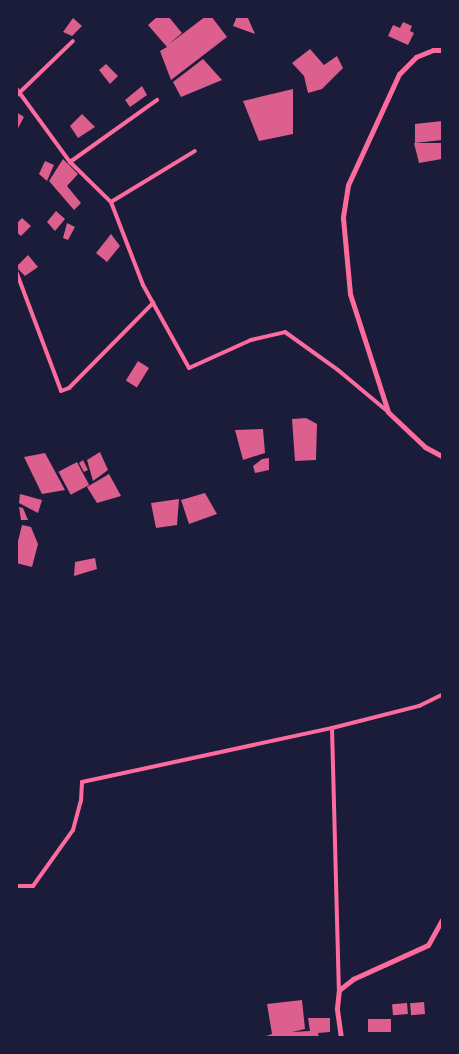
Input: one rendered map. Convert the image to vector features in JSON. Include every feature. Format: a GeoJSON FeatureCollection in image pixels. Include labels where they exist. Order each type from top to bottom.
{"type":"FeatureCollection","features":[{"type":"Feature","properties":{"kind":"street"},"geometry":{"type":"LineString","coordinates":[[16,96],[18,90],[72,41]]}},
{"type":"Feature","properties":{"kind":"street"},"geometry":{"type":"LineString","coordinates":[[388,412],[350,294],[343,218],[348,185],[399,74],[416,57],[433,50],[442,50]]}},
{"type":"Feature","properties":{"kind":"street"},"geometry":{"type":"LineString","coordinates":[[18,90],[70,162],[111,202],[143,285],[189,368],[251,340],[285,332],[338,370],[425,447],[442,456]]}},
{"type":"Feature","properties":{"kind":"street"},"geometry":{"type":"LineString","coordinates":[[70,162],[157,100]]}},
{"type":"Feature","properties":{"kind":"street"},"geometry":{"type":"LineString","coordinates":[[111,202],[195,151]]}},
{"type":"Feature","properties":{"kind":"street"},"geometry":{"type":"LineString","coordinates":[[16,271],[61,391],[69,388],[153,303]]}},
{"type":"Feature","properties":{"kind":"street"},"geometry":{"type":"LineString","coordinates":[[16,886],[33,886],[73,830],[81,801],[82,782],[332,728],[419,706],[442,695]]}},
{"type":"Feature","properties":{"kind":"street"},"geometry":{"type":"LineString","coordinates":[[332,728],[339,990],[337,1008],[341,1038]]}},
{"type":"Feature","properties":{"kind":"street"},"geometry":{"type":"LineString","coordinates":[[339,990],[353,979],[428,945],[442,920]]}},
{"type":"Feature","properties":{"kind":"building"},"geometry":{"type":"Polygon","coordinates":[[[158,16],[168,16],[182,33],[168,45],[206,16],[211,16],[227,37],[171,80],[160,51],[167,47],[148,25],[158,16]]]}},
{"type":"Feature","properties":{"kind":"building"},"geometry":{"type":"Polygon","coordinates":[[[237,16],[247,16],[255,34],[233,26],[237,16]]]}},
{"type":"Feature","properties":{"kind":"building"},"geometry":{"type":"Polygon","coordinates":[[[73,18],[82,26],[72,36],[63,32],[73,18]]]}},
{"type":"Feature","properties":{"kind":"building"},"geometry":{"type":"Polygon","coordinates":[[[403,22],[412,26],[410,31],[414,33],[408,45],[388,36],[393,25],[400,28],[403,22]]]}},
{"type":"Feature","properties":{"kind":"building"},"geometry":{"type":"Polygon","coordinates":[[[310,49],[324,65],[337,56],[343,68],[322,89],[308,93],[304,76],[292,63],[310,49]]]}},
{"type":"Feature","properties":{"kind":"building"},"geometry":{"type":"Polygon","coordinates":[[[203,59],[222,80],[181,97],[173,82],[203,59]]]}},
{"type":"Feature","properties":{"kind":"building"},"geometry":{"type":"Polygon","coordinates":[[[106,64],[118,76],[110,84],[99,70],[106,64]]]}},
{"type":"Feature","properties":{"kind":"building"},"geometry":{"type":"Polygon","coordinates":[[[142,86],[147,95],[130,107],[125,100],[142,86]]]}},
{"type":"Feature","properties":{"kind":"building"},"geometry":{"type":"Polygon","coordinates":[[[293,89],[293,134],[259,141],[243,101],[293,89]]]}},
{"type":"Feature","properties":{"kind":"building"},"geometry":{"type":"Polygon","coordinates":[[[16,112],[24,117],[16,132],[16,112]]]}},
{"type":"Feature","properties":{"kind":"building"},"geometry":{"type":"Polygon","coordinates":[[[82,114],[95,127],[78,138],[70,126],[82,114]]]}},
{"type":"Feature","properties":{"kind":"building"},"geometry":{"type":"Polygon","coordinates":[[[442,121],[442,140],[415,143],[415,124],[442,121]]]}},
{"type":"Feature","properties":{"kind":"building"},"geometry":{"type":"Polygon","coordinates":[[[414,143],[442,143],[442,159],[419,163],[414,143]]]}},
{"type":"Feature","properties":{"kind":"building"},"geometry":{"type":"Polygon","coordinates":[[[63,159],[78,174],[67,186],[81,203],[74,210],[49,181],[63,159]]]}},
{"type":"Feature","properties":{"kind":"building"},"geometry":{"type":"Polygon","coordinates":[[[45,161],[54,165],[47,181],[39,174],[45,161]]]}},
{"type":"Feature","properties":{"kind":"building"},"geometry":{"type":"Polygon","coordinates":[[[56,211],[65,219],[55,231],[47,222],[56,211]]]}},
{"type":"Feature","properties":{"kind":"building"},"geometry":{"type":"Polygon","coordinates":[[[22,218],[31,226],[21,236],[16,232],[16,224],[22,218]]]}},
{"type":"Feature","properties":{"kind":"building"},"geometry":{"type":"Polygon","coordinates":[[[67,223],[75,227],[68,240],[63,238],[67,223]]]}},
{"type":"Feature","properties":{"kind":"building"},"geometry":{"type":"Polygon","coordinates":[[[111,234],[120,246],[107,262],[96,253],[111,234]]]}},
{"type":"Feature","properties":{"kind":"building"},"geometry":{"type":"Polygon","coordinates":[[[28,255],[38,267],[25,276],[16,267],[28,255]]]}},
{"type":"Feature","properties":{"kind":"building"},"geometry":{"type":"Polygon","coordinates":[[[138,361],[149,368],[137,387],[126,381],[138,361]]]}},
{"type":"Feature","properties":{"kind":"building"},"geometry":{"type":"Polygon","coordinates":[[[306,418],[317,424],[316,460],[295,461],[292,419],[306,418]]]}},
{"type":"Feature","properties":{"kind":"building"},"geometry":{"type":"Polygon","coordinates":[[[263,429],[265,453],[243,460],[235,430],[263,429]]]}},
{"type":"Feature","properties":{"kind":"building"},"geometry":{"type":"Polygon","coordinates":[[[100,452],[108,470],[93,481],[87,460],[100,452]]]}},
{"type":"Feature","properties":{"kind":"building"},"geometry":{"type":"Polygon","coordinates":[[[45,453],[65,490],[42,494],[24,457],[45,453]]]}},
{"type":"Feature","properties":{"kind":"building"},"geometry":{"type":"Polygon","coordinates":[[[269,458],[269,470],[255,473],[253,466],[262,459],[269,458]]]}},
{"type":"Feature","properties":{"kind":"building"},"geometry":{"type":"Polygon","coordinates":[[[83,460],[88,470],[84,472],[79,463],[83,460]]]}},
{"type":"Feature","properties":{"kind":"building"},"geometry":{"type":"Polygon","coordinates":[[[77,462],[89,485],[71,495],[58,472],[77,462]]]}},
{"type":"Feature","properties":{"kind":"building"},"geometry":{"type":"Polygon","coordinates":[[[109,474],[121,496],[97,503],[87,487],[109,474]]]}},
{"type":"Feature","properties":{"kind":"building"},"geometry":{"type":"Polygon","coordinates":[[[205,493],[217,514],[189,524],[181,500],[205,493]]]}},
{"type":"Feature","properties":{"kind":"building"},"geometry":{"type":"Polygon","coordinates":[[[20,494],[42,500],[38,513],[19,503],[20,494]]]}},
{"type":"Feature","properties":{"kind":"building"},"geometry":{"type":"Polygon","coordinates":[[[179,499],[177,525],[156,528],[151,503],[179,499]]]}},
{"type":"Feature","properties":{"kind":"building"},"geometry":{"type":"Polygon","coordinates":[[[19,507],[23,508],[28,520],[21,520],[19,507]]]}},
{"type":"Feature","properties":{"kind":"building"},"geometry":{"type":"Polygon","coordinates":[[[22,525],[31,527],[38,544],[32,567],[16,563],[16,549],[22,525]]]}},
{"type":"Feature","properties":{"kind":"building"},"geometry":{"type":"Polygon","coordinates":[[[95,558],[97,569],[74,576],[75,562],[95,558]]]}},
{"type":"Feature","properties":{"kind":"building"},"geometry":{"type":"Polygon","coordinates":[[[302,1000],[305,1029],[292,1032],[310,1031],[308,1018],[330,1018],[330,1032],[318,1033],[319,1038],[260,1038],[272,1034],[267,1004],[302,1000]]]}},
{"type":"Feature","properties":{"kind":"building"},"geometry":{"type":"Polygon","coordinates":[[[424,1002],[425,1014],[411,1015],[410,1003],[424,1002]]]}},
{"type":"Feature","properties":{"kind":"building"},"geometry":{"type":"Polygon","coordinates":[[[407,1003],[408,1014],[393,1015],[392,1004],[407,1003]]]}},
{"type":"Feature","properties":{"kind":"building"},"geometry":{"type":"Polygon","coordinates":[[[368,1019],[391,1019],[391,1032],[368,1032],[368,1019]]]}}]}
